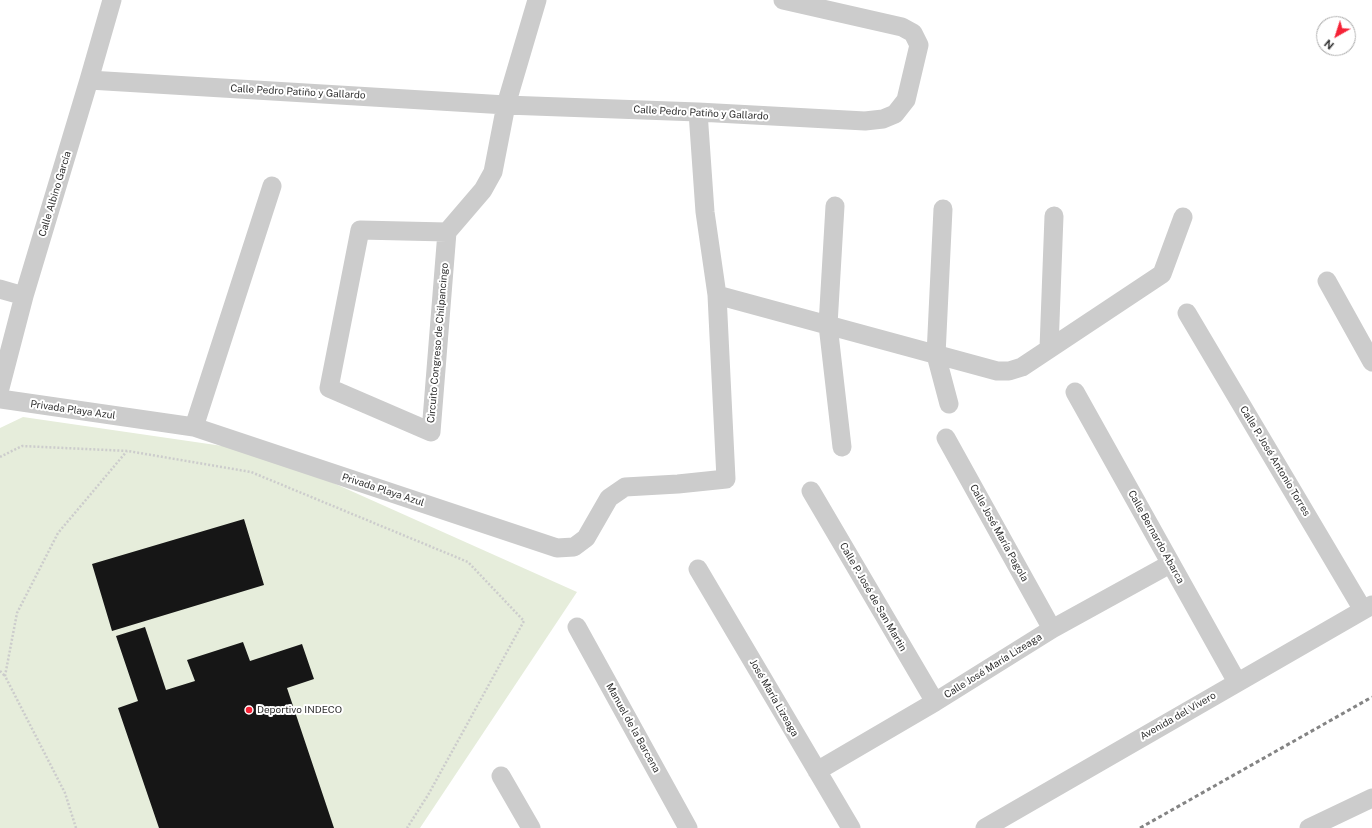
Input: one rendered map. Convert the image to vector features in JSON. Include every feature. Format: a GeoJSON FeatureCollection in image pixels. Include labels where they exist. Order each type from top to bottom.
{"type":"FeatureCollection","features":[{"type":"Feature","properties":{"kind":"street","name":"Calle Albino García"},"geometry":{"type":"LineString","coordinates":[[0,388],[24,296],[112,0]]}},
{"type":"Feature","properties":{"kind":"street"},"geometry":{"type":"LineString","coordinates":[[446,232],[483,190],[493,172],[506,105],[537,0]]}},
{"type":"Feature","properties":{"kind":"street","name":"Calle Pedro Patiño y Gallardo"},"geometry":{"type":"LineString","coordinates":[[89,80],[506,105],[698,112],[865,121],[883,119],[895,114],[906,100],[919,45],[913,33],[902,27],[783,0]]}},
{"type":"Feature","properties":{"kind":"street"},"geometry":{"type":"LineString","coordinates":[[698,112],[705,212],[717,295],[997,371],[1009,371],[1022,367],[1162,274],[1183,217]]}},
{"type":"Feature","properties":{"kind":"street"},"geometry":{"type":"LineString","coordinates":[[194,427],[272,186]]}},
{"type":"Feature","properties":{"kind":"street"},"geometry":{"type":"LineString","coordinates":[[835,206],[828,325],[842,447]]}},
{"type":"Feature","properties":{"kind":"street"},"geometry":{"type":"LineString","coordinates":[[943,209],[936,355],[949,404]]}},
{"type":"Feature","properties":{"kind":"street"},"geometry":{"type":"LineString","coordinates":[[1049,348],[1054,216]]}},
{"type":"Feature","properties":{"kind":"street","name":"Circuito Congreso de Chilpancingo"},"geometry":{"type":"LineString","coordinates":[[360,230],[446,232],[438,340],[431,432],[329,388],[360,230]]}},
{"type":"Feature","properties":{"kind":"street"},"geometry":{"type":"LineString","coordinates":[[1327,282],[1372,362]]}},
{"type":"Feature","properties":{"kind":"street"},"geometry":{"type":"LineString","coordinates":[[0,289],[24,296]]}},
{"type":"Feature","properties":{"kind":"street","name":"Privada Playa Azul"},"geometry":{"type":"LineString","coordinates":[[0,399],[194,427],[557,548],[574,547],[586,538],[609,498],[625,487],[726,479],[717,295]]}},
{"type":"Feature","properties":{"kind":"street","name":"Calle P. José Antonio Torres"},"geometry":{"type":"LineString","coordinates":[[1187,313],[1367,607]]}},
{"type":"Feature","properties":{"kind":"street","name":"Calle Bernardo Abarca"},"geometry":{"type":"LineString","coordinates":[[1075,392],[1237,682]]}},
{"type":"Feature","properties":{"kind":"street","name":"Calle José María Pagola"},"geometry":{"type":"LineString","coordinates":[[946,438],[1052,629]]}},
{"type":"Feature","properties":{"kind":"street","name":"Calle P. José de San Martin"},"geometry":{"type":"LineString","coordinates":[[811,491],[935,702]]}},
{"type":"Feature","properties":{"kind":"street","name":"Calle José María Lizeaga"},"geometry":{"type":"LineString","coordinates":[[817,771],[935,702],[1052,629],[1170,564]]}},
{"type":"Feature","properties":{"kind":"street","name":"José María Lizeaga"},"geometry":{"type":"LineString","coordinates":[[698,568],[850,828]]}},
{"type":"Feature","properties":{"kind":"street","name":"Avenida del Vivero"},"geometry":{"type":"LineString","coordinates":[[985,828],[1367,607]]}},
{"type":"Feature","properties":{"kind":"street","name":"Manuel de la Barcena"},"geometry":{"type":"LineString","coordinates":[[577,627],[688,828]]}},
{"type":"Feature","properties":{"kind":"street"},"geometry":{"type":"LineString","coordinates":[[500,776],[531,828]]}},
{"type":"Feature","properties":{"kind":"street"},"geometry":{"type":"LineString","coordinates":[[1309,828],[1372,798]]}},
{"type":"Feature","properties":{"kind":"path"},"geometry":{"type":"LineString","coordinates":[[0,457],[22,446],[128,451],[251,472],[468,562],[524,621],[428,795],[406,828]]}},
{"type":"Feature","properties":{"kind":"path"},"geometry":{"type":"LineString","coordinates":[[5,676],[17,613],[58,532],[128,451]]}},
{"type":"Feature","properties":{"kind":"path"},"geometry":{"type":"LineString","coordinates":[[0,671],[5,676],[65,793],[76,828]]}},
{"type":"Feature","properties":{"kind":"green space","name":"Deportivo INDECO"},"geometry":{"type":"Polygon","coordinates":[[[23,417],[264,452],[577,592],[420,828],[0,828],[0,428],[23,417]]]}},
{"type":"Feature","properties":{"kind":"building"},"geometry":{"type":"Polygon","coordinates":[[[244,519],[264,585],[112,631],[92,564],[244,519]]]}},
{"type":"Feature","properties":{"kind":"building"},"geometry":{"type":"Polygon","coordinates":[[[145,627],[166,690],[195,681],[187,660],[243,642],[250,661],[302,644],[314,679],[287,688],[334,828],[159,828],[118,708],[138,701],[116,636],[145,627]]]}},
{"type":"Feature","properties":{"kind":"railway"},"geometry":{"type":"LineString","coordinates":[[1140,828],[1372,697]]}},
{"type":"Feature","properties":{"kind":"place","name":"Deportivo INDECO"},"geometry":{"type":"Point","coordinates":[249,710]}}]}
